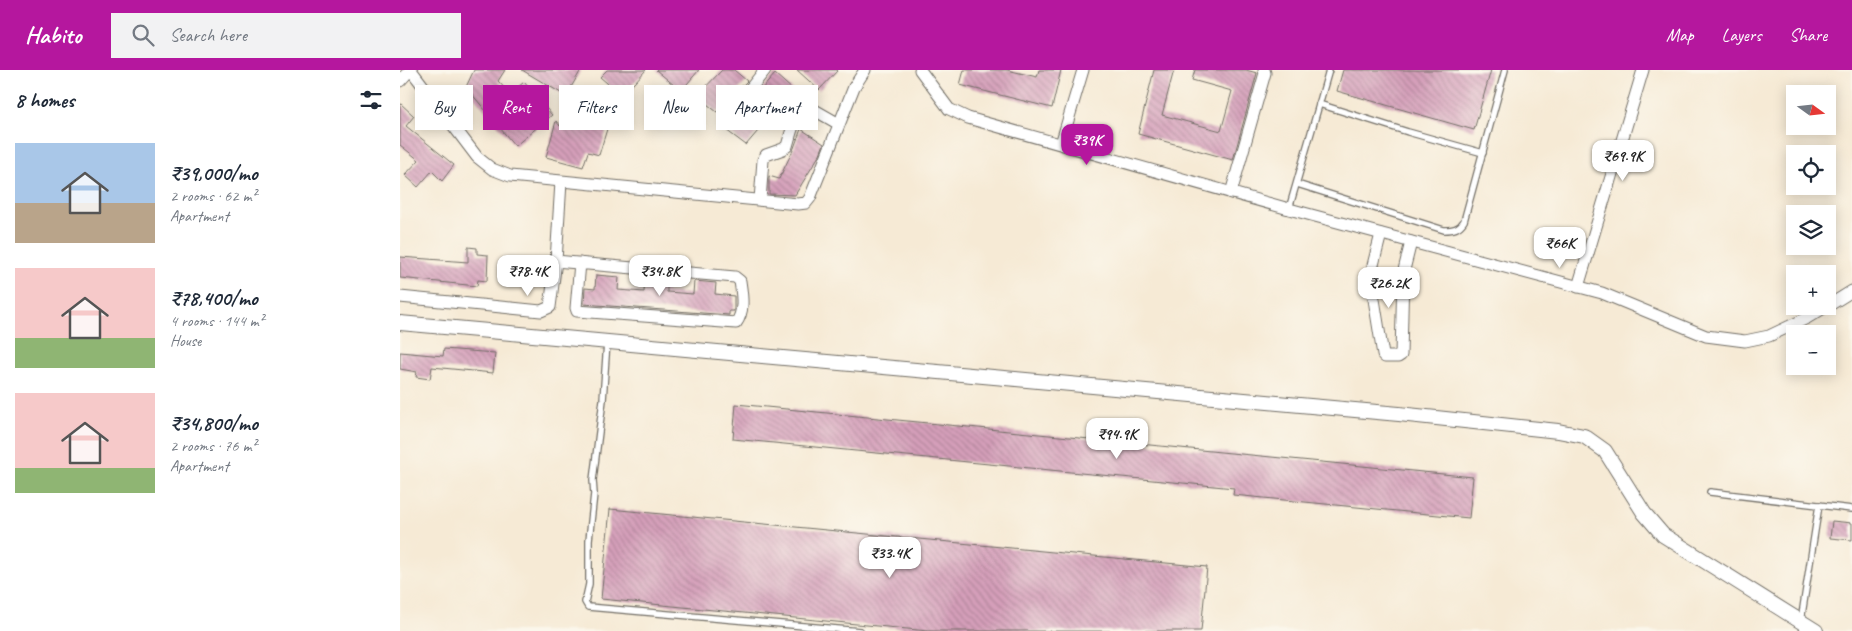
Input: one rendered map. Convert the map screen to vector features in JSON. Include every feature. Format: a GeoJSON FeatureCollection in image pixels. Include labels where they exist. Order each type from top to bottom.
{"type":"FeatureCollection","features":[{"type":"Feature","properties":{"kind":"street"},"geometry":{"type":"LineString","coordinates":[[400,81],[411,70],[477,157],[492,169],[510,176],[798,204],[806,202],[810,198],[854,87],[865,70]]}},
{"type":"Feature","properties":{"kind":"street"},"geometry":{"type":"LineString","coordinates":[[752,85],[765,70]]}},
{"type":"Feature","properties":{"kind":"street"},"geometry":{"type":"LineString","coordinates":[[920,70],[949,109],[968,118],[1231,193],[1602,293],[1706,336],[1745,341],[1769,336],[1812,315]]}},
{"type":"Feature","properties":{"kind":"street"},"geometry":{"type":"LineString","coordinates":[[1061,144],[1083,70]]}},
{"type":"Feature","properties":{"kind":"street"},"geometry":{"type":"LineString","coordinates":[[1231,193],[1265,73],[1264,70]]}},
{"type":"Feature","properties":{"kind":"street"},"geometry":{"type":"LineString","coordinates":[[1578,287],[1643,70]]}},
{"type":"Feature","properties":{"kind":"street"},"geometry":{"type":"LineString","coordinates":[[760,200],[763,160],[766,154],[787,146],[798,114],[804,109],[811,108],[839,124]]}},
{"type":"Feature","properties":{"kind":"street"},"geometry":{"type":"LineString","coordinates":[[400,297],[541,311],[550,307],[556,261],[561,182]]}},
{"type":"Feature","properties":{"kind":"street"},"geometry":{"type":"LineString","coordinates":[[1381,234],[1373,265],[1372,287],[1385,357],[1398,358],[1401,355],[1403,274],[1411,242]]}},
{"type":"Feature","properties":{"kind":"street"},"geometry":{"type":"LineString","coordinates":[[556,261],[580,263],[735,276],[740,281],[742,301],[739,318],[736,323],[577,311],[580,263]]}},
{"type":"Feature","properties":{"kind":"street"},"geometry":{"type":"LineString","coordinates":[[1836,301],[1852,291]]}},
{"type":"Feature","properties":{"kind":"street"},"geometry":{"type":"LineString","coordinates":[[400,323],[1399,414],[1558,431],[1584,436],[1605,450],[1644,513],[1663,535],[1816,631]]}},
{"type":"Feature","properties":{"kind":"lane"},"geometry":{"type":"LineString","coordinates":[[1289,209],[1329,70]]}},
{"type":"Feature","properties":{"kind":"lane"},"geometry":{"type":"LineString","coordinates":[[1297,184],[1444,230],[1460,227],[1464,222],[1505,70]]}},
{"type":"Feature","properties":{"kind":"lane"},"geometry":{"type":"LineString","coordinates":[[1319,104],[1482,153]]}},
{"type":"Feature","properties":{"kind":"lane"},"geometry":{"type":"LineString","coordinates":[[607,342],[603,400],[593,480],[594,494],[589,549],[589,584],[585,602],[588,607],[860,631]]}},
{"type":"Feature","properties":{"kind":"lane"},"geometry":{"type":"LineString","coordinates":[[1710,492],[1852,509]]}},
{"type":"Feature","properties":{"kind":"lane"},"geometry":{"type":"LineString","coordinates":[[1801,621],[1819,505]]}},
{"type":"Feature","properties":{"kind":"building"},"geometry":{"type":"Polygon","coordinates":[[[474,70],[505,70],[498,81],[502,85],[483,85],[483,107],[473,95],[473,85],[467,85],[474,70]]]}},
{"type":"Feature","properties":{"kind":"building"},"geometry":{"type":"Polygon","coordinates":[[[522,70],[581,70],[572,85],[559,85],[559,92],[522,70]]]}},
{"type":"Feature","properties":{"kind":"building"},"geometry":{"type":"Polygon","coordinates":[[[607,70],[646,70],[632,85],[609,85],[600,77],[607,70]]]}},
{"type":"Feature","properties":{"kind":"building"},"geometry":{"type":"Polygon","coordinates":[[[656,70],[699,70],[686,85],[674,85],[656,70]]]}},
{"type":"Feature","properties":{"kind":"building"},"geometry":{"type":"Polygon","coordinates":[[[722,70],[734,70],[747,81],[743,85],[716,85],[716,111],[706,103],[706,87],[722,70]]]}},
{"type":"Feature","properties":{"kind":"building"},"geometry":{"type":"Polygon","coordinates":[[[797,70],[838,70],[819,90],[818,85],[814,85],[797,70]]]}},
{"type":"Feature","properties":{"kind":"building"},"geometry":{"type":"Polygon","coordinates":[[[964,70],[1007,70],[1037,77],[1039,70],[1061,70],[1052,108],[960,85],[964,70]]]}},
{"type":"Feature","properties":{"kind":"building"},"geometry":{"type":"Polygon","coordinates":[[[1154,70],[1174,70],[1162,115],[1221,131],[1232,91],[1192,80],[1195,70],[1246,70],[1257,73],[1233,160],[1138,134],[1154,70]]]}},
{"type":"Feature","properties":{"kind":"building"},"geometry":{"type":"Polygon","coordinates":[[[1343,70],[1491,70],[1474,130],[1337,91],[1343,70]]]}},
{"type":"Feature","properties":{"kind":"building"},"geometry":{"type":"Polygon","coordinates":[[[775,74],[787,85],[765,85],[775,74]]]}},
{"type":"Feature","properties":{"kind":"building"},"geometry":{"type":"Polygon","coordinates":[[[400,103],[414,116],[406,126],[454,165],[442,181],[432,171],[418,187],[405,175],[419,160],[400,145],[400,103]]]}},
{"type":"Feature","properties":{"kind":"building"},"geometry":{"type":"Polygon","coordinates":[[[556,121],[559,125],[559,130],[607,130],[599,155],[588,152],[583,167],[546,157],[556,121]]]}},
{"type":"Feature","properties":{"kind":"building"},"geometry":{"type":"Polygon","coordinates":[[[502,130],[534,130],[515,146],[502,130]]]}},
{"type":"Feature","properties":{"kind":"building"},"geometry":{"type":"Polygon","coordinates":[[[726,130],[759,130],[746,145],[726,130]]]}},
{"type":"Feature","properties":{"kind":"building"},"geometry":{"type":"Polygon","coordinates":[[[801,130],[824,144],[795,195],[769,194],[769,176],[779,179],[801,130]]]}},
{"type":"Feature","properties":{"kind":"building"},"geometry":{"type":"Polygon","coordinates":[[[468,247],[477,248],[477,254],[488,255],[487,281],[478,280],[477,286],[400,278],[400,257],[468,262],[468,247]]]}},
{"type":"Feature","properties":{"kind":"building"},"geometry":{"type":"Polygon","coordinates":[[[596,275],[619,277],[618,290],[644,292],[645,279],[667,280],[667,292],[693,294],[694,281],[716,283],[715,294],[734,296],[734,311],[729,311],[729,315],[584,304],[585,288],[595,289],[596,275]]]}},
{"type":"Feature","properties":{"kind":"building"},"geometry":{"type":"Polygon","coordinates":[[[444,349],[495,353],[493,373],[432,367],[430,379],[416,377],[417,372],[400,369],[400,352],[443,356],[444,349]]]}},
{"type":"Feature","properties":{"kind":"building"},"geometry":{"type":"Polygon","coordinates":[[[736,404],[1473,477],[1469,518],[1233,495],[1234,488],[733,439],[736,404]]]}},
{"type":"Feature","properties":{"kind":"building"},"geometry":{"type":"Polygon","coordinates":[[[610,509],[1207,567],[1201,631],[928,631],[601,599],[610,509]]]}},
{"type":"Feature","properties":{"kind":"building"},"geometry":{"type":"Polygon","coordinates":[[[1832,521],[1852,523],[1852,540],[1830,538],[1832,521]]]}}]}
